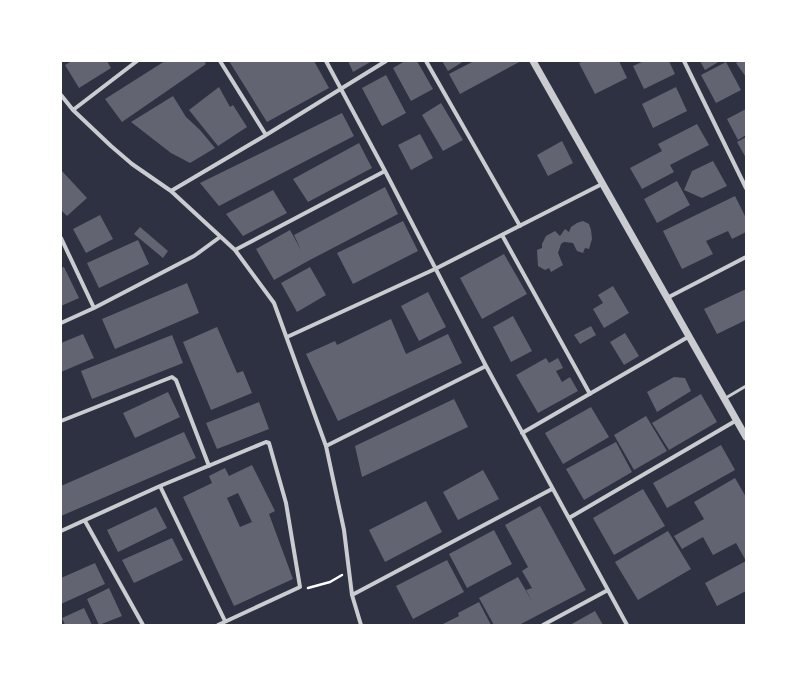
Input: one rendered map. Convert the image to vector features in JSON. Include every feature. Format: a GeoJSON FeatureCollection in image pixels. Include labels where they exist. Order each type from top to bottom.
{"type":"FeatureCollection","features":[{"type":"Feature","properties":{"kind":"street"},"geometry":{"type":"LineString","coordinates":[[73,110],[137,61]]}},
{"type":"Feature","properties":{"kind":"street"},"geometry":{"type":"LineString","coordinates":[[220,61],[266,135]]}},
{"type":"Feature","properties":{"kind":"street"},"geometry":{"type":"LineString","coordinates":[[326,61],[486,366],[627,625]]}},
{"type":"Feature","properties":{"kind":"street"},"geometry":{"type":"LineString","coordinates":[[171,191],[266,135],[386,61]]}},
{"type":"Feature","properties":{"kind":"street"},"geometry":{"type":"LineString","coordinates":[[426,61],[520,226]]}},
{"type":"Feature","properties":{"kind":"street"},"geometry":{"type":"LineString","coordinates":[[533,61],[746,437]]}},
{"type":"Feature","properties":{"kind":"street"},"geometry":{"type":"LineString","coordinates":[[684,61],[746,188]]}},
{"type":"Feature","properties":{"kind":"street"},"geometry":{"type":"LineString","coordinates":[[61,95],[73,110],[111,146],[132,164],[171,191],[235,250],[274,303],[326,446],[344,530],[352,595],[362,625]]}},
{"type":"Feature","properties":{"kind":"street"},"geometry":{"type":"LineString","coordinates":[[235,250],[385,171]]}},
{"type":"Feature","properties":{"kind":"street"},"geometry":{"type":"LineString","coordinates":[[287,337],[435,269],[602,184]]}},
{"type":"Feature","properties":{"kind":"street"},"geometry":{"type":"LineString","coordinates":[[502,235],[590,394]]}},
{"type":"Feature","properties":{"kind":"street"},"geometry":{"type":"LineString","coordinates":[[61,323],[94,308],[194,256],[220,237]]}},
{"type":"Feature","properties":{"kind":"street"},"geometry":{"type":"LineString","coordinates":[[61,238],[94,308]]}},
{"type":"Feature","properties":{"kind":"street"},"geometry":{"type":"LineString","coordinates":[[667,298],[746,257]]}},
{"type":"Feature","properties":{"kind":"street"},"geometry":{"type":"LineString","coordinates":[[522,433],[688,337]]}},
{"type":"Feature","properties":{"kind":"street"},"geometry":{"type":"LineString","coordinates":[[326,446],[486,366]]}},
{"type":"Feature","properties":{"kind":"street"},"geometry":{"type":"LineString","coordinates":[[61,421],[172,377],[176,380],[209,466]]}},
{"type":"Feature","properties":{"kind":"street"},"geometry":{"type":"LineString","coordinates":[[569,518],[737,420]]}},
{"type":"Feature","properties":{"kind":"street"},"geometry":{"type":"LineString","coordinates":[[61,531],[160,486],[266,442],[270,444],[286,503],[300,587],[218,625]]}},
{"type":"Feature","properties":{"kind":"street"},"geometry":{"type":"LineString","coordinates":[[160,486],[225,621]]}},
{"type":"Feature","properties":{"kind":"street"},"geometry":{"type":"LineString","coordinates":[[352,595],[552,489]]}},
{"type":"Feature","properties":{"kind":"street"},"geometry":{"type":"LineString","coordinates":[[85,521],[143,625]]}},
{"type":"Feature","properties":{"kind":"street"},"geometry":{"type":"LineString","coordinates":[[543,625],[608,590]]}},
{"type":"Feature","properties":{"kind":"lane"},"geometry":{"type":"LineString","coordinates":[[724,399],[746,386]]}},
{"type":"Feature","properties":{"kind":"path"},"geometry":{"type":"LineString","coordinates":[[317,586],[330,582],[350,572]]}},
{"type":"Feature","properties":{"kind":"building"},"geometry":{"type":"Polygon","coordinates":[[[72,61],[107,61],[111,68],[79,88],[65,65],[72,61]]]}},
{"type":"Feature","properties":{"kind":"building"},"geometry":{"type":"Polygon","coordinates":[[[165,61],[204,61],[206,64],[122,122],[105,99],[165,61]]]}},
{"type":"Feature","properties":{"kind":"building"},"geometry":{"type":"Polygon","coordinates":[[[229,61],[314,61],[329,88],[267,122],[229,61]]]}},
{"type":"Feature","properties":{"kind":"building"},"geometry":{"type":"Polygon","coordinates":[[[348,61],[372,61],[353,72],[348,61]]]}},
{"type":"Feature","properties":{"kind":"building"},"geometry":{"type":"Polygon","coordinates":[[[405,61],[417,61],[433,89],[411,101],[393,68],[405,61]]]}},
{"type":"Feature","properties":{"kind":"building"},"geometry":{"type":"Polygon","coordinates":[[[442,61],[464,61],[448,71],[442,61]]]}},
{"type":"Feature","properties":{"kind":"building"},"geometry":{"type":"Polygon","coordinates":[[[474,61],[521,61],[460,94],[449,74],[474,61]]]}},
{"type":"Feature","properties":{"kind":"building"},"geometry":{"type":"Polygon","coordinates":[[[584,61],[619,61],[627,78],[595,94],[579,63],[584,61]]]}},
{"type":"Feature","properties":{"kind":"building"},"geometry":{"type":"Polygon","coordinates":[[[644,61],[669,61],[675,74],[644,89],[633,66],[644,61]]]}},
{"type":"Feature","properties":{"kind":"building"},"geometry":{"type":"Polygon","coordinates":[[[700,61],[720,61],[705,70],[700,61]]]}},
{"type":"Feature","properties":{"kind":"building"},"geometry":{"type":"Polygon","coordinates":[[[739,61],[746,61],[746,77],[736,63],[739,61]]]}},
{"type":"Feature","properties":{"kind":"building"},"geometry":{"type":"Polygon","coordinates":[[[726,62],[741,90],[716,103],[701,75],[726,62]]]}},
{"type":"Feature","properties":{"kind":"building"},"geometry":{"type":"Polygon","coordinates":[[[386,75],[406,113],[382,126],[362,88],[386,75]]]}},
{"type":"Feature","properties":{"kind":"building"},"geometry":{"type":"Polygon","coordinates":[[[219,87],[230,107],[233,105],[247,127],[218,146],[189,110],[219,87]]]}},
{"type":"Feature","properties":{"kind":"building"},"geometry":{"type":"Polygon","coordinates":[[[676,87],[687,111],[653,128],[642,104],[676,87]]]}},
{"type":"Feature","properties":{"kind":"building"},"geometry":{"type":"Polygon","coordinates":[[[173,96],[186,117],[200,130],[215,148],[190,163],[171,153],[131,122],[173,96]]]}},
{"type":"Feature","properties":{"kind":"building"},"geometry":{"type":"Polygon","coordinates":[[[441,103],[463,140],[443,151],[422,115],[441,103]]]}},
{"type":"Feature","properties":{"kind":"building"},"geometry":{"type":"Polygon","coordinates":[[[746,109],[746,135],[738,140],[727,119],[746,109]]]}},
{"type":"Feature","properties":{"kind":"building"},"geometry":{"type":"Polygon","coordinates":[[[342,113],[354,136],[219,206],[200,183],[342,113]]]}},
{"type":"Feature","properties":{"kind":"building"},"geometry":{"type":"Polygon","coordinates":[[[697,124],[709,145],[670,165],[674,172],[642,189],[630,168],[662,151],[658,144],[697,124]]]}},
{"type":"Feature","properties":{"kind":"building"},"geometry":{"type":"Polygon","coordinates":[[[420,134],[433,158],[411,170],[398,145],[420,134]]]}},
{"type":"Feature","properties":{"kind":"building"},"geometry":{"type":"Polygon","coordinates":[[[746,137],[746,158],[737,142],[746,137]]]}},
{"type":"Feature","properties":{"kind":"building"},"geometry":{"type":"Polygon","coordinates":[[[562,141],[573,163],[548,176],[537,155],[562,141]]]}},
{"type":"Feature","properties":{"kind":"building"},"geometry":{"type":"Polygon","coordinates":[[[359,143],[372,168],[308,202],[293,179],[359,143]]]}},
{"type":"Feature","properties":{"kind":"building"},"geometry":{"type":"Polygon","coordinates":[[[713,161],[727,186],[702,198],[684,190],[692,171],[713,161]]]}},
{"type":"Feature","properties":{"kind":"building"},"geometry":{"type":"Polygon","coordinates":[[[61,170],[87,198],[67,216],[61,210],[61,170]]]}},
{"type":"Feature","properties":{"kind":"building"},"geometry":{"type":"Polygon","coordinates":[[[677,181],[690,205],[657,223],[644,199],[677,181]]]}},
{"type":"Feature","properties":{"kind":"building"},"geometry":{"type":"Polygon","coordinates":[[[385,187],[398,214],[274,280],[256,249],[290,230],[301,250],[294,235],[385,187]]]}},
{"type":"Feature","properties":{"kind":"building"},"geometry":{"type":"Polygon","coordinates":[[[273,190],[287,213],[243,236],[226,214],[273,190]]]}},
{"type":"Feature","properties":{"kind":"building"},"geometry":{"type":"Polygon","coordinates":[[[735,196],[746,218],[746,232],[732,239],[728,231],[706,241],[713,254],[682,269],[663,231],[735,196]]]}},
{"type":"Feature","properties":{"kind":"building"},"geometry":{"type":"Polygon","coordinates":[[[100,215],[113,239],[86,253],[73,229],[100,215]]]}},
{"type":"Feature","properties":{"kind":"building"},"geometry":{"type":"Polygon","coordinates":[[[403,221],[418,251],[353,284],[337,253],[403,221]]]}},
{"type":"Feature","properties":{"kind":"building"},"geometry":{"type":"Polygon","coordinates":[[[583,221],[589,224],[591,230],[592,239],[589,249],[585,248],[583,253],[577,251],[573,243],[564,242],[561,244],[558,253],[563,265],[551,272],[549,268],[545,270],[538,266],[537,250],[542,248],[542,244],[546,236],[555,231],[560,236],[565,229],[569,232],[571,227],[583,221]]]}},
{"type":"Feature","properties":{"kind":"building"},"geometry":{"type":"Polygon","coordinates":[[[140,227],[168,251],[163,258],[134,234],[140,227]]]}},
{"type":"Feature","properties":{"kind":"building"},"geometry":{"type":"Polygon","coordinates":[[[138,240],[149,264],[99,288],[87,263],[138,240]]]}},
{"type":"Feature","properties":{"kind":"building"},"geometry":{"type":"Polygon","coordinates":[[[504,254],[527,294],[482,319],[460,278],[504,254]]]}},
{"type":"Feature","properties":{"kind":"building"},"geometry":{"type":"Polygon","coordinates":[[[64,267],[79,298],[61,306],[61,268],[64,267]]]}},
{"type":"Feature","properties":{"kind":"building"},"geometry":{"type":"Polygon","coordinates":[[[310,267],[326,295],[297,312],[281,283],[310,267]]]}},
{"type":"Feature","properties":{"kind":"building"},"geometry":{"type":"Polygon","coordinates":[[[187,283],[199,313],[115,349],[102,319],[187,283]]]}},
{"type":"Feature","properties":{"kind":"building"},"geometry":{"type":"Polygon","coordinates":[[[613,286],[629,313],[604,328],[593,309],[603,303],[598,295],[613,286]]]}},
{"type":"Feature","properties":{"kind":"building"},"geometry":{"type":"Polygon","coordinates":[[[746,289],[746,320],[717,334],[704,309],[746,289]]]}},
{"type":"Feature","properties":{"kind":"building"},"geometry":{"type":"Polygon","coordinates":[[[428,292],[446,327],[419,341],[401,306],[428,292]]]}},
{"type":"Feature","properties":{"kind":"building"},"geometry":{"type":"Polygon","coordinates":[[[513,316],[532,351],[511,362],[493,327],[513,316]]]}},
{"type":"Feature","properties":{"kind":"building"},"geometry":{"type":"Polygon","coordinates":[[[391,319],[406,354],[448,334],[462,363],[338,421],[306,354],[335,341],[337,345],[391,319]]]}},
{"type":"Feature","properties":{"kind":"building"},"geometry":{"type":"Polygon","coordinates":[[[591,326],[596,335],[580,344],[574,335],[591,326]]]}},
{"type":"Feature","properties":{"kind":"building"},"geometry":{"type":"Polygon","coordinates":[[[217,327],[237,373],[243,371],[252,393],[211,410],[183,342],[217,327]]]}},
{"type":"Feature","properties":{"kind":"building"},"geometry":{"type":"Polygon","coordinates":[[[625,333],[639,356],[624,365],[610,342],[625,333]]]}},
{"type":"Feature","properties":{"kind":"building"},"geometry":{"type":"Polygon","coordinates":[[[83,334],[94,358],[61,372],[61,343],[83,334]]]}},
{"type":"Feature","properties":{"kind":"building"},"geometry":{"type":"Polygon","coordinates":[[[172,335],[183,363],[92,399],[81,371],[172,335]]]}},
{"type":"Feature","properties":{"kind":"building"},"geometry":{"type":"Polygon","coordinates":[[[546,358],[549,363],[558,358],[563,368],[556,371],[562,382],[570,377],[578,391],[538,413],[516,375],[546,358]]]}},
{"type":"Feature","properties":{"kind":"building"},"geometry":{"type":"Polygon","coordinates":[[[674,377],[685,378],[691,391],[657,412],[647,392],[674,377]]]}},
{"type":"Feature","properties":{"kind":"building"},"geometry":{"type":"Polygon","coordinates":[[[168,392],[180,417],[135,438],[123,413],[168,392]]]}},
{"type":"Feature","properties":{"kind":"building"},"geometry":{"type":"Polygon","coordinates":[[[701,394],[717,422],[669,450],[652,423],[701,394]]]}},
{"type":"Feature","properties":{"kind":"building"},"geometry":{"type":"Polygon","coordinates":[[[454,399],[468,427],[362,477],[355,446],[454,399]]]}},
{"type":"Feature","properties":{"kind":"building"},"geometry":{"type":"Polygon","coordinates":[[[259,402],[269,429],[217,449],[206,423],[259,402]]]}},
{"type":"Feature","properties":{"kind":"building"},"geometry":{"type":"Polygon","coordinates":[[[591,407],[609,437],[563,464],[545,433],[591,407]]]}},
{"type":"Feature","properties":{"kind":"building"},"geometry":{"type":"Polygon","coordinates":[[[646,416],[667,451],[634,470],[614,435],[646,416]]]}},
{"type":"Feature","properties":{"kind":"building"},"geometry":{"type":"Polygon","coordinates":[[[184,432],[196,458],[61,516],[61,486],[184,432]]]}},
{"type":"Feature","properties":{"kind":"building"},"geometry":{"type":"Polygon","coordinates":[[[616,442],[632,472],[584,500],[566,469],[616,442]]]}},
{"type":"Feature","properties":{"kind":"building"},"geometry":{"type":"Polygon","coordinates":[[[721,445],[735,470],[667,508],[653,483],[721,445]]]}},
{"type":"Feature","properties":{"kind":"building"},"geometry":{"type":"Polygon","coordinates":[[[252,465],[275,511],[269,514],[293,579],[234,606],[183,497],[212,483],[209,476],[225,468],[229,476],[252,465]],[[238,493],[227,498],[240,527],[252,522],[238,493]]]}},
{"type":"Feature","properties":{"kind":"building"},"geometry":{"type":"Polygon","coordinates":[[[483,470],[499,499],[458,520],[443,492],[483,470]]]}},
{"type":"Feature","properties":{"kind":"building"},"geometry":{"type":"Polygon","coordinates":[[[735,478],[746,497],[746,561],[736,543],[713,555],[703,537],[682,549],[674,536],[704,519],[694,502],[735,478]]]}},
{"type":"Feature","properties":{"kind":"building"},"geometry":{"type":"Polygon","coordinates":[[[643,489],[665,526],[614,555],[593,518],[643,489]]]}},
{"type":"Feature","properties":{"kind":"building"},"geometry":{"type":"Polygon","coordinates":[[[426,501],[442,532],[385,562],[369,530],[426,501]]]}},
{"type":"Feature","properties":{"kind":"building"},"geometry":{"type":"Polygon","coordinates":[[[540,506],[586,590],[519,625],[494,625],[479,598],[518,577],[533,603],[526,590],[532,588],[522,571],[528,567],[505,525],[540,506]]]}},
{"type":"Feature","properties":{"kind":"building"},"geometry":{"type":"Polygon","coordinates":[[[156,507],[167,528],[118,552],[107,530],[156,507]]]}},
{"type":"Feature","properties":{"kind":"building"},"geometry":{"type":"Polygon","coordinates":[[[494,530],[512,564],[467,588],[449,554],[494,530]]]}},
{"type":"Feature","properties":{"kind":"building"},"geometry":{"type":"Polygon","coordinates":[[[668,531],[691,569],[638,600],[615,562],[668,531]]]}},
{"type":"Feature","properties":{"kind":"building"},"geometry":{"type":"Polygon","coordinates":[[[172,538],[183,560],[134,583],[122,560],[172,538]]]}},
{"type":"Feature","properties":{"kind":"building"},"geometry":{"type":"Polygon","coordinates":[[[447,560],[464,592],[413,619],[396,586],[447,560]]]}},
{"type":"Feature","properties":{"kind":"building"},"geometry":{"type":"Polygon","coordinates":[[[746,561],[746,591],[717,606],[705,583],[746,561]]]}},
{"type":"Feature","properties":{"kind":"building"},"geometry":{"type":"Polygon","coordinates":[[[95,563],[105,584],[61,604],[61,578],[95,563]]]}},
{"type":"Feature","properties":{"kind":"building"},"geometry":{"type":"Polygon","coordinates":[[[109,588],[122,616],[99,625],[87,599],[109,588]]]}},
{"type":"Feature","properties":{"kind":"building"},"geometry":{"type":"Polygon","coordinates":[[[479,602],[491,625],[441,625],[459,616],[458,613],[479,602]]]}},
{"type":"Feature","properties":{"kind":"building"},"geometry":{"type":"Polygon","coordinates":[[[84,608],[92,625],[65,625],[62,618],[84,608]]]}},
{"type":"Feature","properties":{"kind":"building"},"geometry":{"type":"Polygon","coordinates":[[[595,611],[603,625],[570,625],[595,611]]]}}]}
